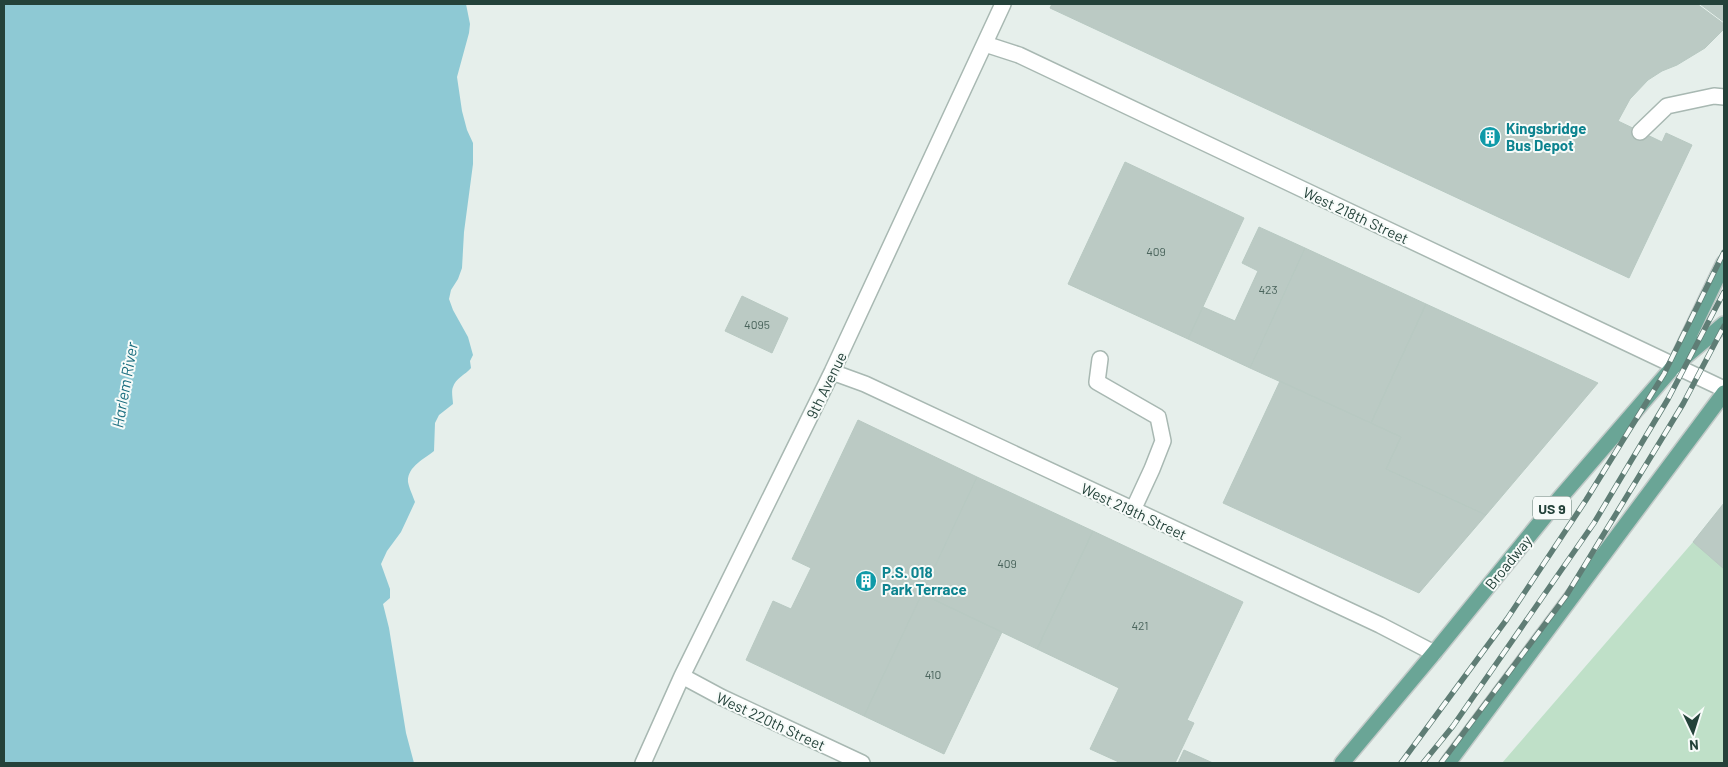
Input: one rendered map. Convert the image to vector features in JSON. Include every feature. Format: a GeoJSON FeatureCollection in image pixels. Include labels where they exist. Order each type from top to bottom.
{"type":"FeatureCollection","features":[{"type":"Feature","properties":{"kind":"main road"},"geometry":{"type":"LineString","coordinates":[[1674,366],[1724,263]]}},
{"type":"Feature","properties":{"kind":"main road","name":"Broadway"},"geometry":{"type":"LineString","coordinates":[[1342,763],[1559,499],[1674,366],[1724,324]]}},
{"type":"Feature","properties":{"kind":"main road"},"geometry":{"type":"LineString","coordinates":[[1448,763],[1724,391]]}},
{"type":"Feature","properties":{"kind":"street","name":"9th Avenue"},"geometry":{"type":"LineString","coordinates":[[643,763],[682,676],[832,372],[1003,4]]}},
{"type":"Feature","properties":{"kind":"street","name":"West 218th Street"},"geometry":{"type":"LineString","coordinates":[[985,44],[1019,55],[1724,391]]}},
{"type":"Feature","properties":{"kind":"street"},"geometry":{"type":"LineString","coordinates":[[1640,132],[1667,106],[1714,96],[1724,97]]}},
{"type":"Feature","properties":{"kind":"street"},"geometry":{"type":"LineString","coordinates":[[1100,359],[1097,382],[1158,417],[1162,441],[1152,469],[1133,510]]}},
{"type":"Feature","properties":{"kind":"street","name":"West 219th Street"},"geometry":{"type":"LineString","coordinates":[[832,372],[864,384],[1380,625],[1434,653]]}},
{"type":"Feature","properties":{"kind":"street","name":"West 220th Street"},"geometry":{"type":"LineString","coordinates":[[682,676],[721,697],[862,763]]}},
{"type":"Feature","properties":{"kind":"green space"},"geometry":{"type":"Polygon","coordinates":[[[1724,504],[1724,763],[1502,763],[1693,542],[1724,504]]]}},
{"type":"Feature","properties":{"kind":"water","name":"Harlem River"},"geometry":{"type":"Polygon","coordinates":[[[4,4],[466,4],[470,24],[469,33],[457,77],[462,111],[473,143],[473,164],[464,232],[462,268],[451,290],[449,299],[468,337],[473,355],[470,361],[471,368],[454,384],[452,391],[453,404],[439,415],[435,423],[434,451],[410,472],[408,482],[415,502],[401,532],[387,551],[381,564],[390,589],[390,598],[383,604],[389,628],[406,733],[414,763],[4,763],[4,4]]]}},
{"type":"Feature","properties":{"kind":"building","name":"Kingsbridge Bus Depot"},"geometry":{"type":"Polygon","coordinates":[[[1052,4],[1697,4],[1724,24],[1724,29],[1705,48],[1648,80],[1630,99],[1618,121],[1662,142],[1666,133],[1692,145],[1629,278],[1050,8],[1052,4]]]}},
{"type":"Feature","properties":{"kind":"building"},"geometry":{"type":"Polygon","coordinates":[[[1700,4],[1724,4],[1724,22],[1700,4]]]}},
{"type":"Feature","properties":{"kind":"building"},"geometry":{"type":"Polygon","coordinates":[[[1125,162],[1244,218],[1188,339],[1068,284],[1125,162]]]}},
{"type":"Feature","properties":{"kind":"building"},"geometry":{"type":"Polygon","coordinates":[[[1259,227],[1305,248],[1250,368],[1188,339],[1203,307],[1235,321],[1258,271],[1242,263],[1259,227]]]}},
{"type":"Feature","properties":{"kind":"building"},"geometry":{"type":"Polygon","coordinates":[[[1305,248],[1426,304],[1371,423],[1250,368],[1305,248]]]}},
{"type":"Feature","properties":{"kind":"building"},"geometry":{"type":"Polygon","coordinates":[[[742,296],[788,318],[772,353],[725,331],[742,296]]]}},
{"type":"Feature","properties":{"kind":"building"},"geometry":{"type":"Polygon","coordinates":[[[1426,304],[1598,383],[1486,515],[1386,469],[1401,437],[1371,423],[1426,304]]]}},
{"type":"Feature","properties":{"kind":"building"},"geometry":{"type":"Polygon","coordinates":[[[1280,381],[1401,437],[1386,469],[1486,515],[1419,593],[1223,503],[1280,381]]]}},
{"type":"Feature","properties":{"kind":"building","name":"P.S. 018 Park Terrace"},"geometry":{"type":"Polygon","coordinates":[[[858,420],[977,477],[864,716],[746,660],[773,601],[791,609],[811,568],[792,559],[858,420]]]}},
{"type":"Feature","properties":{"kind":"building"},"geometry":{"type":"Polygon","coordinates":[[[977,477],[1093,531],[1037,649],[922,594],[977,477]]]}},
{"type":"Feature","properties":{"kind":"building"},"geometry":{"type":"Polygon","coordinates":[[[1724,503],[1724,569],[1693,542],[1724,503]]]}},
{"type":"Feature","properties":{"kind":"building"},"geometry":{"type":"Polygon","coordinates":[[[1093,531],[1243,602],[1187,720],[1194,723],[1175,763],[1121,763],[1090,749],[1119,688],[1037,649],[1093,531]]]}},
{"type":"Feature","properties":{"kind":"building"},"geometry":{"type":"Polygon","coordinates":[[[922,594],[1002,632],[944,754],[864,716],[922,594]]]}},
{"type":"Feature","properties":{"kind":"building"},"geometry":{"type":"Polygon","coordinates":[[[1184,750],[1213,763],[1178,763],[1184,750]]]}},
{"type":"Feature","properties":{"kind":"railway"},"geometry":{"type":"LineString","coordinates":[[1401,763],[1507,619],[1586,500],[1664,374],[1724,252]]}},
{"type":"Feature","properties":{"kind":"railway"},"geometry":{"type":"LineString","coordinates":[[1423,763],[1453,726],[1594,523],[1668,399],[1724,292]]}},
{"type":"Feature","properties":{"kind":"railway"},"geometry":{"type":"LineString","coordinates":[[1441,763],[1566,596],[1683,404],[1724,326]]}},
{"type":"Feature","properties":{"kind":"place","name":"Kingsbridge Bus Depot"},"geometry":{"type":"Point","coordinates":[1490,137]}},
{"type":"Feature","properties":{"kind":"place","name":"P.S. 018 Park Terrace"},"geometry":{"type":"Point","coordinates":[866,581]}}]}
